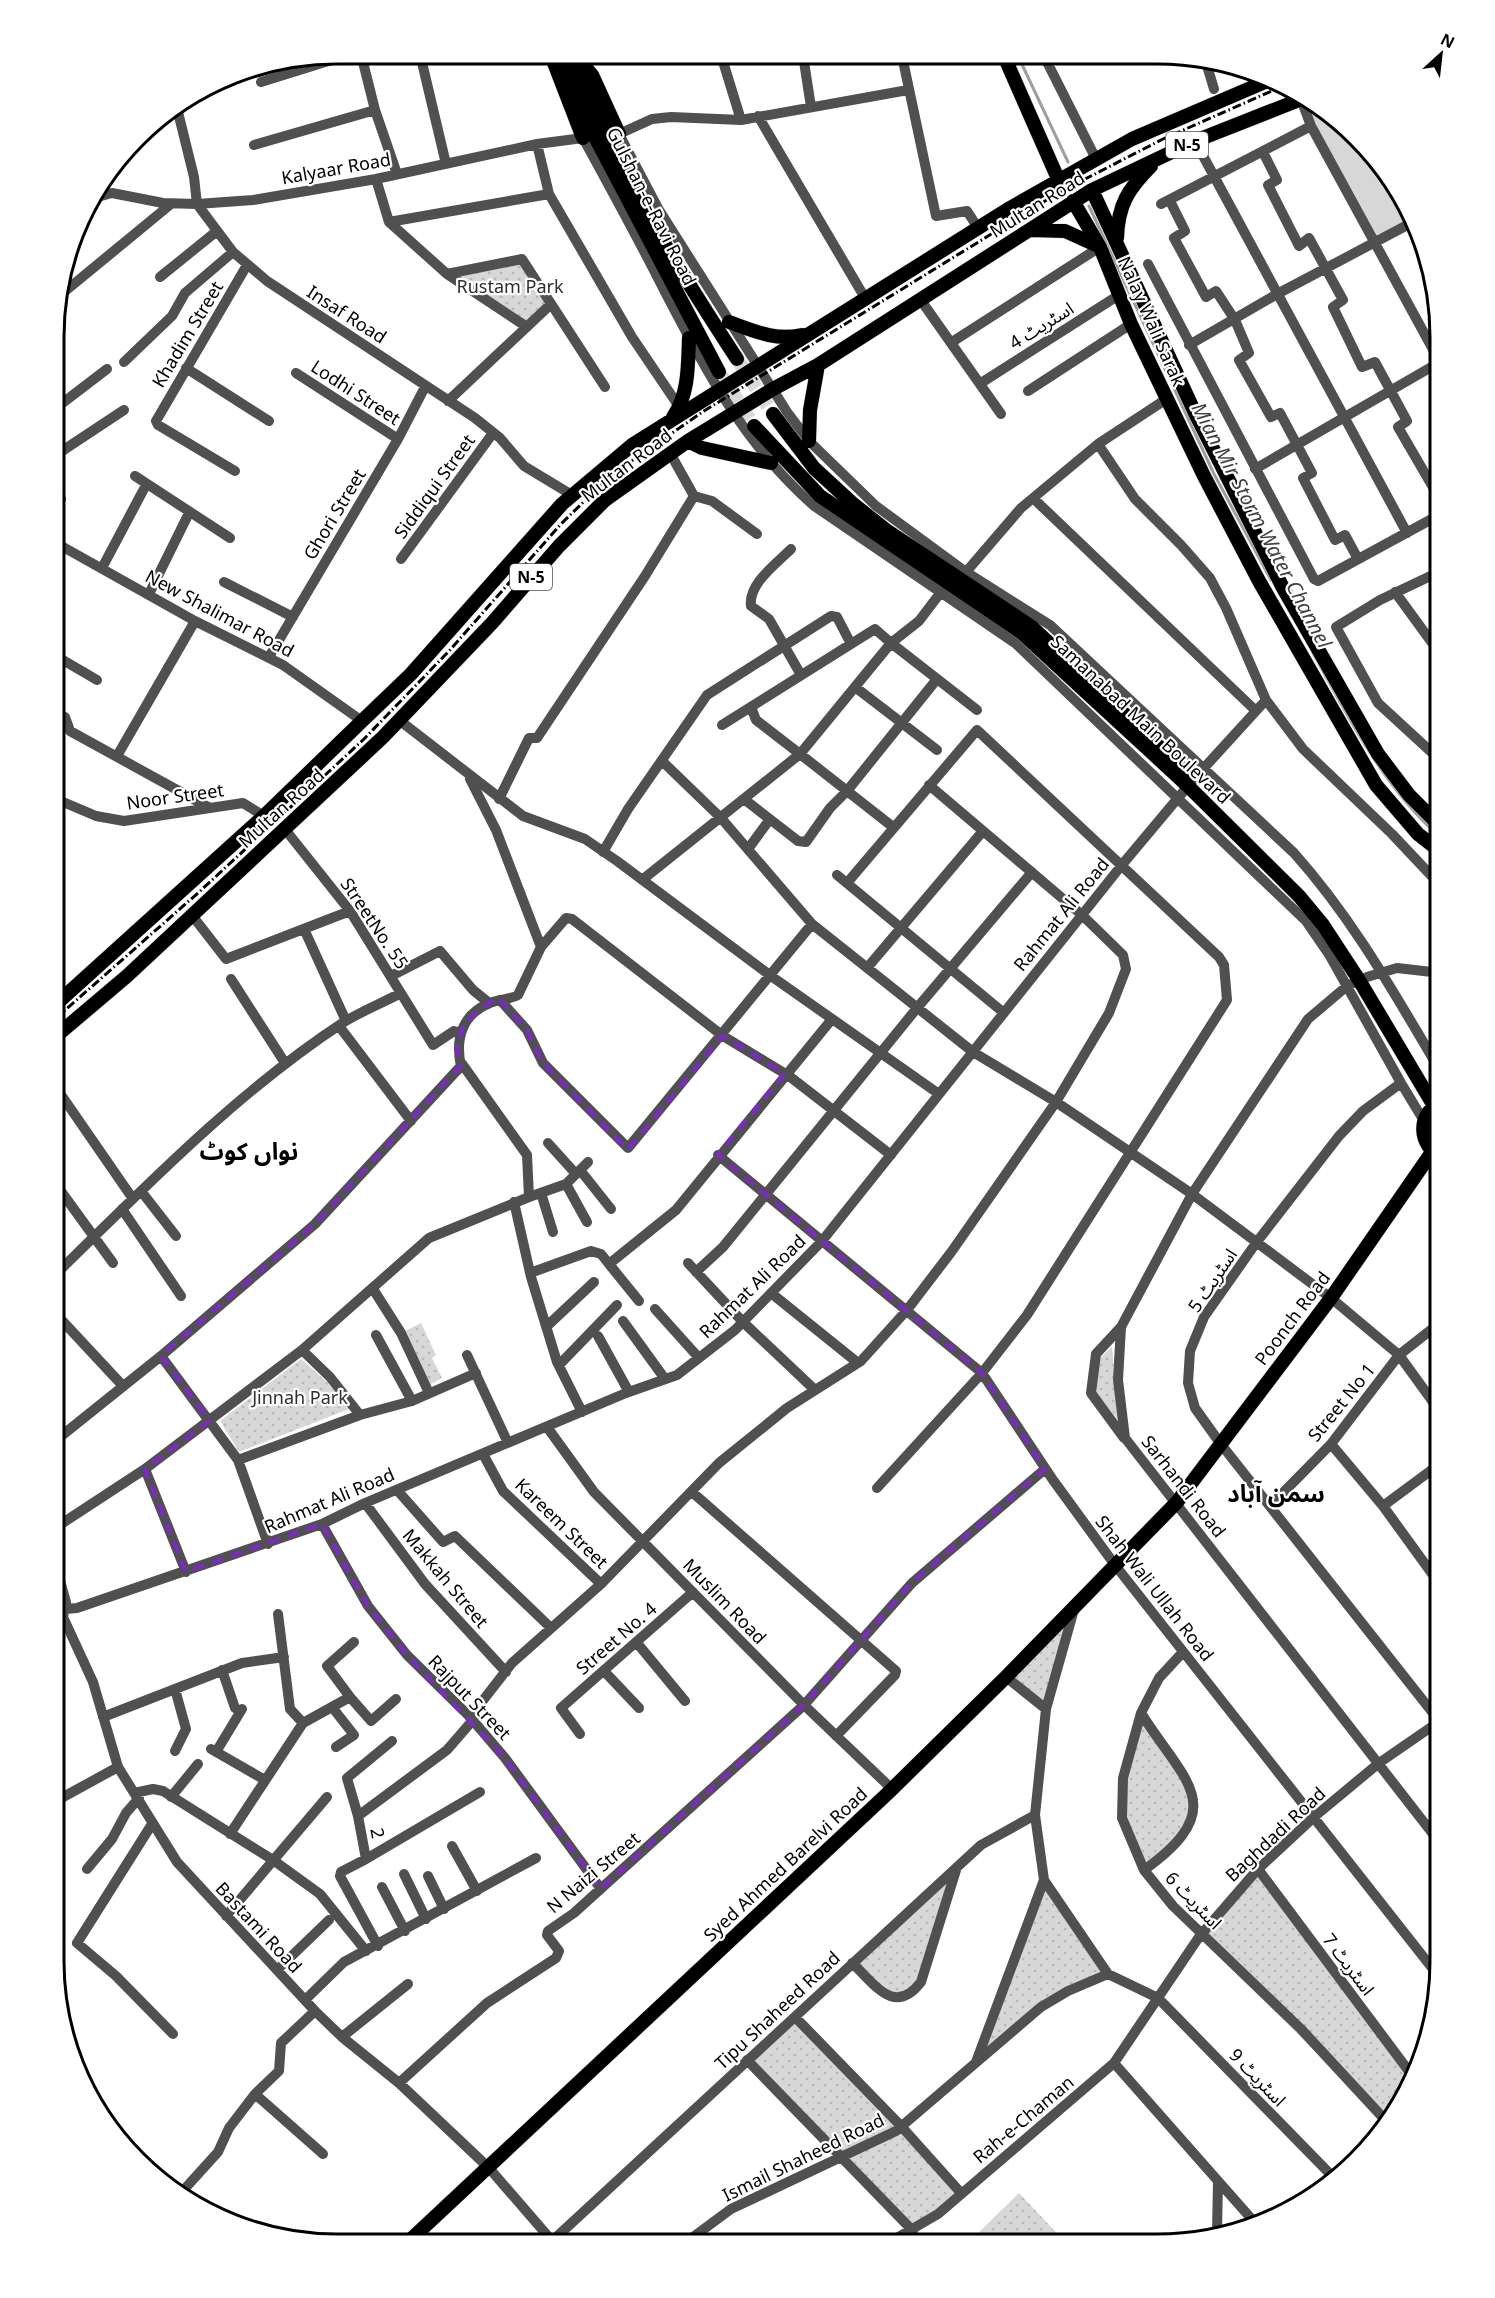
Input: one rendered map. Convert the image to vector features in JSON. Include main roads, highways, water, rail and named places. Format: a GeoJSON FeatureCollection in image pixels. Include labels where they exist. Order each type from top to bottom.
{"type":"FeatureCollection","features":[{"type":"Feature","properties":{"kind":"main road"},"geometry":{"type":"LineString","coordinates":[[554,64],[583,138]]}},
{"type":"Feature","properties":{"kind":"main road","name":"Gulshan-e-Ravi Road"},"geometry":{"type":"LineString","coordinates":[[564,64],[594,135],[718,372]]}},
{"type":"Feature","properties":{"kind":"main road","name":"Gulshan-e-Ravi Road"},"geometry":{"type":"LineString","coordinates":[[578,64],[605,131],[653,223],[737,359]]}},
{"type":"Feature","properties":{"kind":"main road"},"geometry":{"type":"LineString","coordinates":[[582,64],[592,75],[619,134]]}},
{"type":"Feature","properties":{"kind":"main road"},"geometry":{"type":"LineString","coordinates":[[1007,64],[1059,182]]}},
{"type":"Feature","properties":{"kind":"main road","name":"Multan Road"},"geometry":{"type":"LineString","coordinates":[[64,997],[264,816],[362,722],[411,674],[572,495],[633,445],[978,228],[1132,139],[1260,84]]}},
{"type":"Feature","properties":{"kind":"main road","name":"Multan Road"},"geometry":{"type":"LineString","coordinates":[[64,1029],[127,976],[191,914],[341,778],[492,623],[582,521],[621,487],[688,441],[773,389],[818,365],[1092,190],[1195,141],[1295,101]]}},
{"type":"Feature","properties":{"kind":"main road"},"geometry":{"type":"LineString","coordinates":[[1117,241],[1118,221],[1131,186],[1159,159]]}},
{"type":"Feature","properties":{"kind":"main road","name":"Nalay Wali Sarak"},"geometry":{"type":"LineString","coordinates":[[1092,190],[1194,413],[1275,572],[1378,754],[1409,795],[1430,815]]}},
{"type":"Feature","properties":{"kind":"main road","name":"Nalay Wali Sarak"},"geometry":{"type":"LineString","coordinates":[[1073,201],[1100,247],[1131,324],[1204,476],[1259,581],[1376,785],[1406,821],[1430,842]]}},
{"type":"Feature","properties":{"kind":"main road"},"geometry":{"type":"LineString","coordinates":[[1031,230],[1065,231],[1100,247]]}},
{"type":"Feature","properties":{"kind":"main road"},"geometry":{"type":"LineString","coordinates":[[729,322],[767,336],[785,339],[808,334]]}},
{"type":"Feature","properties":{"kind":"main road"},"geometry":{"type":"LineString","coordinates":[[670,421],[680,408],[688,363],[688,338]]}},
{"type":"Feature","properties":{"kind":"main road"},"geometry":{"type":"LineString","coordinates":[[809,441],[810,410],[818,365]]}},
{"type":"Feature","properties":{"kind":"main road","name":"Samanabad Main Boulevard"},"geometry":{"type":"LineString","coordinates":[[773,414],[814,468],[852,503],[1009,618],[1307,904],[1430,1090]]}},
{"type":"Feature","properties":{"kind":"main road","name":"Samanabad Main Boulevard"},"geometry":{"type":"LineString","coordinates":[[754,426],[820,496],[854,521],[1009,618]]}},
{"type":"Feature","properties":{"kind":"main road"},"geometry":{"type":"LineString","coordinates":[[688,441],[702,448],[771,463]]}},
{"type":"Feature","properties":{"kind":"main road"},"geometry":{"type":"LineString","coordinates":[[1259,581],[1275,572]]}},
{"type":"Feature","properties":{"kind":"main road"},"geometry":{"type":"LineString","coordinates":[[984,621],[1009,618],[1007,597]]}},
{"type":"Feature","properties":{"kind":"main road"},"geometry":{"type":"LineString","coordinates":[[1430,1113],[1424,1121],[1426,1143],[1430,1148]]}},
{"type":"Feature","properties":{"kind":"main road","name":"Poonch Road"},"geometry":{"type":"LineString","coordinates":[[1177,1502],[1430,1163]]}},
{"type":"Feature","properties":{"kind":"main road","name":"Syed Ahmed Barelvi Road"},"geometry":{"type":"LineString","coordinates":[[417,2234],[891,1789],[1006,1677],[1177,1502]]}},
{"type":"Feature","properties":{"kind":"waterway","name":"Mian Mir Storm Water Channel"},"geometry":{"type":"LineString","coordinates":[[1022,64],[1068,162]]}},
{"type":"Feature","properties":{"kind":"waterway","name":"Mian Mir Storm Water Channel"},"geometry":{"type":"LineString","coordinates":[[1089,206],[1214,474],[1271,580]]}},
{"type":"Feature","properties":{"kind":"waterway","name":"Mian Mir Storm Water Channel"},"geometry":{"type":"LineString","coordinates":[[1313,653],[1354,728],[1385,775],[1430,828]]}},
{"type":"Feature","properties":{"kind":"tunnel"},"geometry":{"type":"LineString","coordinates":[[737,359],[773,414]]}},
{"type":"Feature","properties":{"kind":"tunnel"},"geometry":{"type":"LineString","coordinates":[[719,372],[754,426]]}},
{"type":"Feature","properties":{"kind":"railway"},"geometry":{"type":"LineString","coordinates":[[64,1011],[198,893],[364,739],[449,651],[561,524],[610,476],[704,411],[1058,193],[1163,139],[1273,90]]}},
{"type":"Feature","properties":{"kind":"district","name":"نواں کوٹ"},"geometry":{"type":"Point","coordinates":[249,1150]}},
{"type":"Feature","properties":{"kind":"district","name":"سمن آباد"},"geometry":{"type":"Point","coordinates":[1276,1492]}},
{"type":"Feature","properties":{"kind":"park label","name":"Rustam Park"},"geometry":{"type":"Point","coordinates":[510,286]}},
{"type":"Feature","properties":{"kind":"park label","name":"Jinnah Park"},"geometry":{"type":"Point","coordinates":[300,1397]}}]}
